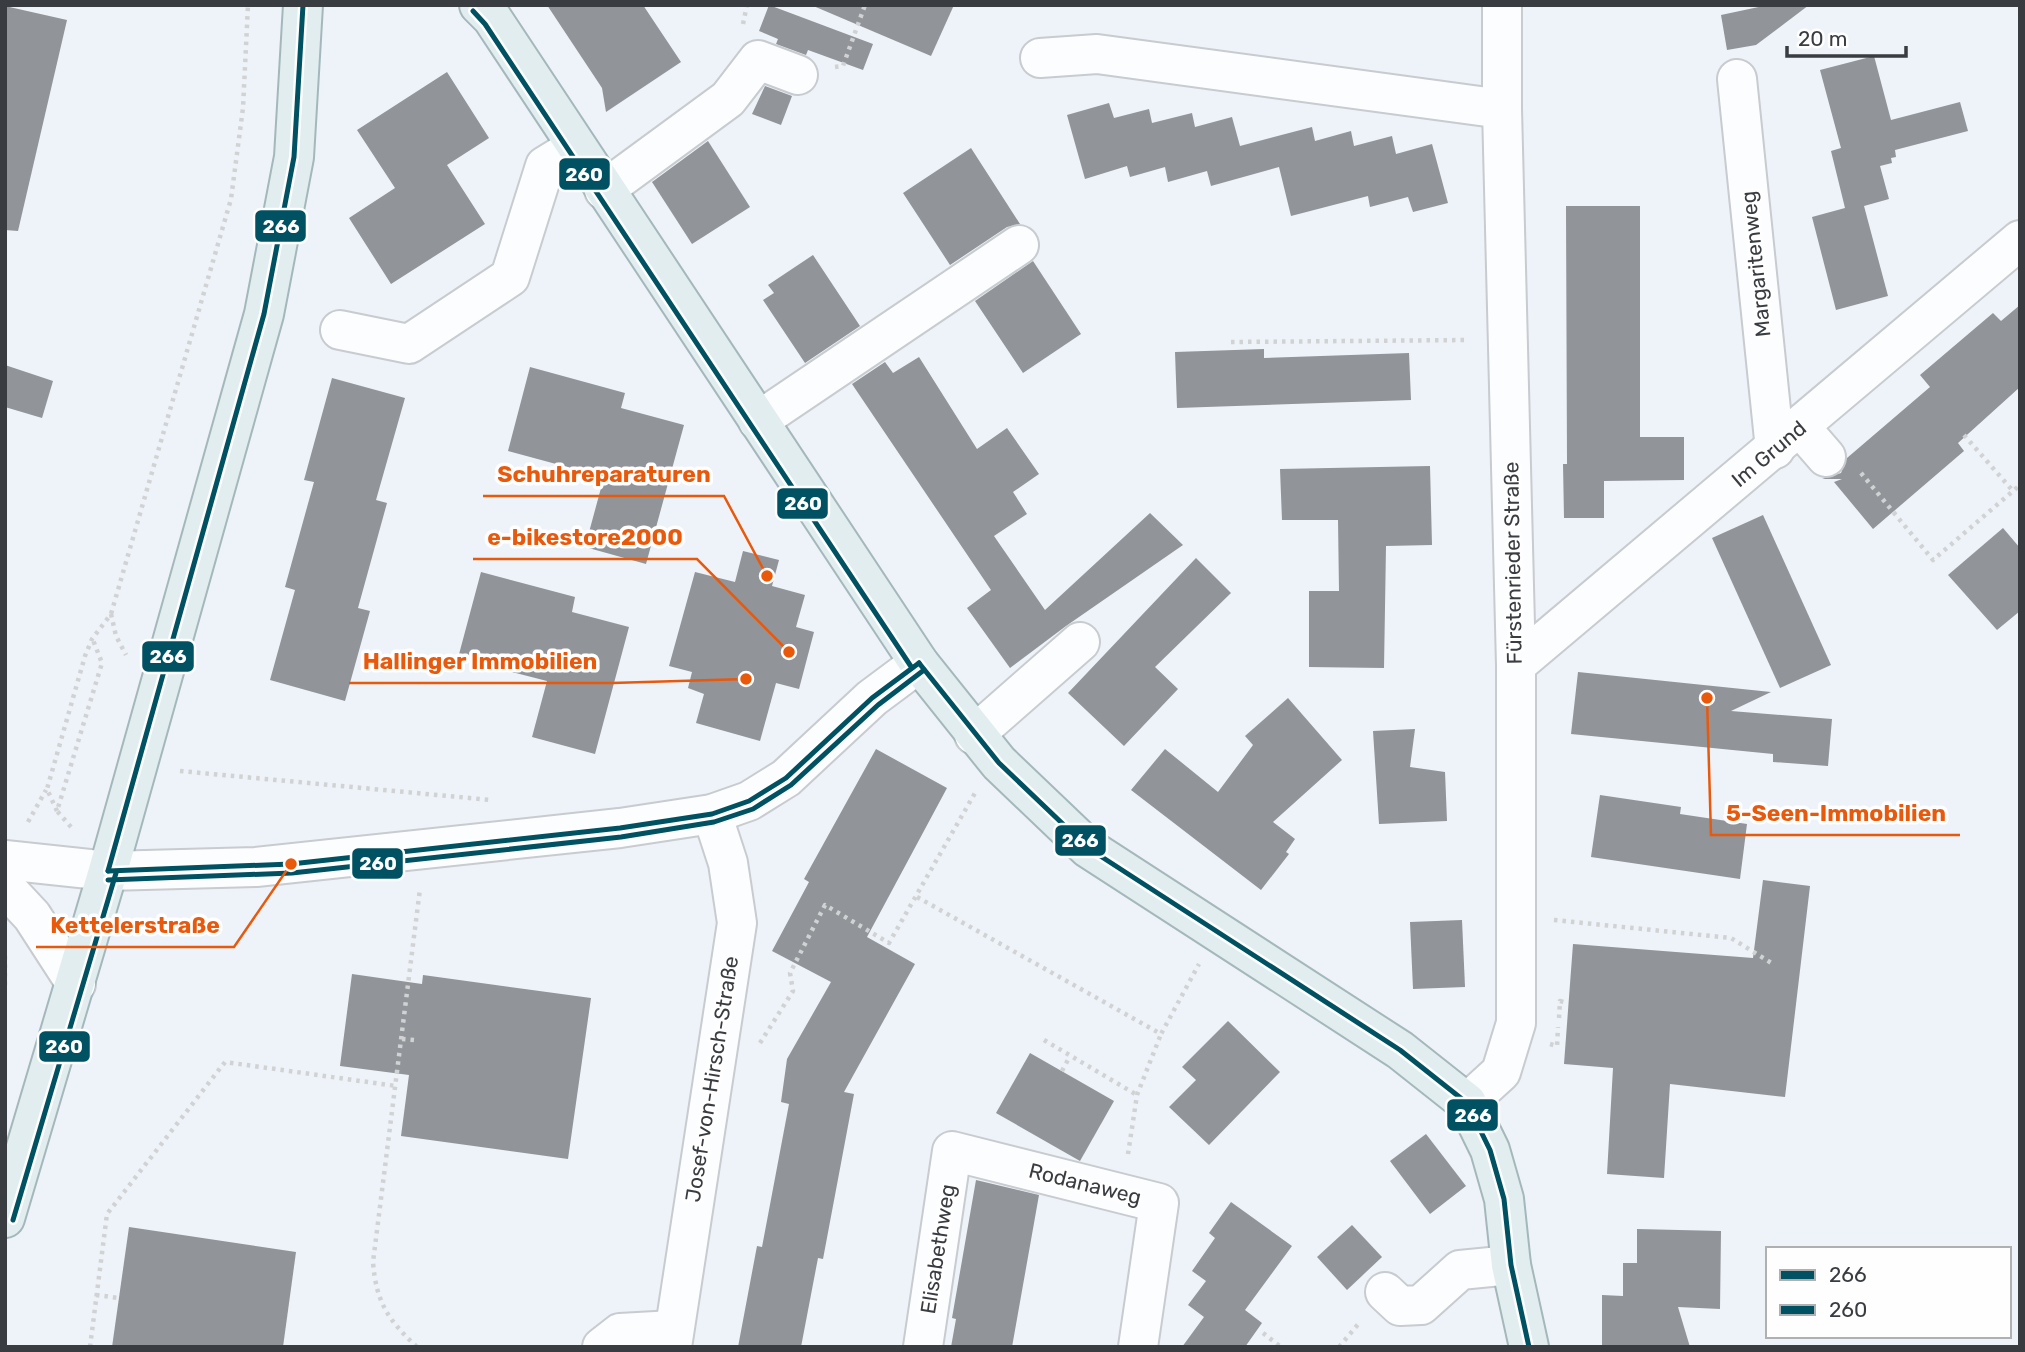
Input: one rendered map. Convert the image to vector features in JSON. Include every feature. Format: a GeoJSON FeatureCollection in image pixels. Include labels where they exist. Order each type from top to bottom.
{"type":"FeatureCollection","features":[{"type":"Feature","properties":{"kind":"main road"},"geometry":{"type":"LineString","coordinates":[[5,1218],[76,984],[264,314],[293,157],[303,5]]}},
{"type":"Feature","properties":{"kind":"main road"},"geometry":{"type":"LineString","coordinates":[[494,9],[604,190],[919,663],[974,735],[999,763],[1088,848],[1400,1050],[1467,1104],[1490,1150],[1504,1199],[1511,1265],[1529,1347]]}},
{"type":"Feature","properties":{"kind":"street","name":"Fürstenrieder Straße"},"geometry":{"type":"LineString","coordinates":[[1467,1104],[1501,1072],[1516,1023],[1516,665],[1502,109],[1508,12]]}},
{"type":"Feature","properties":{"kind":"street"},"geometry":{"type":"LineString","coordinates":[[1040,58],[1097,54],[1502,109]]}},
{"type":"Feature","properties":{"kind":"street"},"geometry":{"type":"LineString","coordinates":[[604,190],[728,99],[758,60],[798,75]]}},
{"type":"Feature","properties":{"kind":"street","name":"Margaritenweg"},"geometry":{"type":"LineString","coordinates":[[1737,79],[1788,438]]}},
{"type":"Feature","properties":{"kind":"street"},"geometry":{"type":"LineString","coordinates":[[340,330],[409,344],[510,277],[545,166],[576,147]]}},
{"type":"Feature","properties":{"kind":"street","name":"Im Grund"},"geometry":{"type":"LineString","coordinates":[[1516,665],[2020,240]]}},
{"type":"Feature","properties":{"kind":"street"},"geometry":{"type":"LineString","coordinates":[[758,421],[1019,245]]}},
{"type":"Feature","properties":{"kind":"street"},"geometry":{"type":"LineString","coordinates":[[1788,438],[1841,462]]}},
{"type":"Feature","properties":{"kind":"street"},"geometry":{"type":"LineString","coordinates":[[974,735],[1080,642]]}},
{"type":"Feature","properties":{"kind":"street"},"geometry":{"type":"LineString","coordinates":[[5,860],[108,871],[291,864],[620,828],[712,814],[750,801],[786,778],[872,698],[919,663]]}},
{"type":"Feature","properties":{"kind":"street","name":"Josef-von-Hirsch-Straße"},"geometry":{"type":"LineString","coordinates":[[673,1338],[737,923],[728,863],[712,814]]}},
{"type":"Feature","properties":{"kind":"street"},"geometry":{"type":"LineString","coordinates":[[5,887],[32,916],[76,984]]}},
{"type":"Feature","properties":{"kind":"street","name":"Rodanaweg"},"geometry":{"type":"LineString","coordinates":[[953,1151],[1159,1203],[1138,1347]]}},
{"type":"Feature","properties":{"kind":"street","name":"Elisabethweg"},"geometry":{"type":"LineString","coordinates":[[923,1347],[953,1151]]}},
{"type":"Feature","properties":{"kind":"street"},"geometry":{"type":"LineString","coordinates":[[1385,1292],[1400,1306],[1421,1306],[1460,1270],[1511,1265]]}},
{"type":"Feature","properties":{"kind":"street"},"geometry":{"type":"LineString","coordinates":[[602,1347],[620,1333],[673,1338]]}},
{"type":"Feature","properties":{"kind":"path"},"geometry":{"type":"LineString","coordinates":[[57,811],[47,789],[92,639],[111,614],[231,199],[243,108],[248,5]]}},
{"type":"Feature","properties":{"kind":"path"},"geometry":{"type":"LineString","coordinates":[[798,75],[843,66],[865,5]]}},
{"type":"Feature","properties":{"kind":"path"},"geometry":{"type":"LineString","coordinates":[[1231,342],[1508,339]]}},
{"type":"Feature","properties":{"kind":"path"},"geometry":{"type":"LineString","coordinates":[[1964,435],[2013,491]]}},
{"type":"Feature","properties":{"kind":"path"},"geometry":{"type":"LineString","coordinates":[[1841,462],[1933,561],[2020,485]]}},
{"type":"Feature","properties":{"kind":"path"},"geometry":{"type":"LineString","coordinates":[[61,793],[102,663],[92,639]]}},
{"type":"Feature","properties":{"kind":"path"},"geometry":{"type":"LineString","coordinates":[[718,1037],[759,1045],[793,991],[790,973],[825,905],[889,943],[979,786],[999,763]]}},
{"type":"Feature","properties":{"kind":"path"},"geometry":{"type":"LineString","coordinates":[[180,771],[482,798]]}},
{"type":"Feature","properties":{"kind":"path"},"geometry":{"type":"LineString","coordinates":[[417,1347],[386,1314],[375,1290],[373,1262],[425,850]]}},
{"type":"Feature","properties":{"kind":"path"},"geometry":{"type":"LineString","coordinates":[[917,897],[1161,1034]]}},
{"type":"Feature","properties":{"kind":"path"},"geometry":{"type":"LineString","coordinates":[[1515,916],[1731,937],[1773,964]]}},
{"type":"Feature","properties":{"kind":"path"},"geometry":{"type":"LineString","coordinates":[[5,956],[5,987]]}},
{"type":"Feature","properties":{"kind":"path"},"geometry":{"type":"LineString","coordinates":[[1123,1194],[1137,1095],[1161,1034],[1201,960]]}},
{"type":"Feature","properties":{"kind":"path"},"geometry":{"type":"LineString","coordinates":[[402,1039],[414,1040]]}},
{"type":"Feature","properties":{"kind":"path"},"geometry":{"type":"LineString","coordinates":[[1044,1040],[1137,1095]]}},
{"type":"Feature","properties":{"kind":"path"},"geometry":{"type":"LineString","coordinates":[[1062,1071],[1070,1056]]}},
{"type":"Feature","properties":{"kind":"path"},"geometry":{"type":"LineString","coordinates":[[90,1347],[107,1214],[225,1062],[396,1086]]}},
{"type":"Feature","properties":{"kind":"path"},"geometry":{"type":"LineString","coordinates":[[96,1296],[119,1298]]}},
{"type":"Feature","properties":{"kind":"path"},"geometry":{"type":"LineString","coordinates":[[1263,1333],[1282,1347]]}},
{"type":"Feature","properties":{"kind":"building"},"geometry":{"type":"Polygon","coordinates":[[[547,5],[643,5],[681,62],[606,112],[602,88],[547,5]]]}},
{"type":"Feature","properties":{"kind":"building"},"geometry":{"type":"Polygon","coordinates":[[[769,5],[873,44],[863,70],[808,50],[806,55],[776,44],[778,39],[759,31],[769,5]]]}},
{"type":"Feature","properties":{"kind":"building"},"geometry":{"type":"Polygon","coordinates":[[[811,5],[954,5],[931,56],[811,5]]]}},
{"type":"Feature","properties":{"kind":"building"},"geometry":{"type":"Polygon","coordinates":[[[1768,5],[1809,5],[1756,45],[1727,50],[1721,15],[1768,5]]]}},
{"type":"Feature","properties":{"kind":"building"},"geometry":{"type":"Polygon","coordinates":[[[5,6],[67,20],[18,231],[5,230],[5,6]]]}},
{"type":"Feature","properties":{"kind":"building"},"geometry":{"type":"Polygon","coordinates":[[[1874,56],[1891,120],[1960,102],[1968,131],[1895,150],[1896,157],[1891,158],[1892,163],[1880,166],[1889,199],[1864,206],[1888,296],[1836,310],[1812,217],[1845,208],[1831,151],[1841,148],[1820,70],[1874,56]]]}},
{"type":"Feature","properties":{"kind":"building"},"geometry":{"type":"Polygon","coordinates":[[[447,72],[489,138],[447,165],[485,224],[391,284],[349,218],[395,188],[357,130],[447,72]]]}},
{"type":"Feature","properties":{"kind":"building"},"geometry":{"type":"Polygon","coordinates":[[[765,86],[792,96],[781,125],[752,114],[765,86]]]}},
{"type":"Feature","properties":{"kind":"building"},"geometry":{"type":"Polygon","coordinates":[[[1109,103],[1114,118],[1149,109],[1152,123],[1192,113],[1195,127],[1232,117],[1240,146],[1312,127],[1315,141],[1351,131],[1354,146],[1392,136],[1396,154],[1432,144],[1448,203],[1413,212],[1408,197],[1370,207],[1368,196],[1291,216],[1279,167],[1211,186],[1207,171],[1168,182],[1165,167],[1130,177],[1127,166],[1085,179],[1067,115],[1109,103]]]}},
{"type":"Feature","properties":{"kind":"building"},"geometry":{"type":"Polygon","coordinates":[[[708,141],[750,207],[692,244],[652,182],[708,141]]]}},
{"type":"Feature","properties":{"kind":"building"},"geometry":{"type":"Polygon","coordinates":[[[971,148],[1020,224],[1007,227],[950,265],[903,193],[971,148]]]}},
{"type":"Feature","properties":{"kind":"building"},"geometry":{"type":"Polygon","coordinates":[[[1566,206],[1640,206],[1640,437],[1684,437],[1684,480],[1604,481],[1604,518],[1564,518],[1563,464],[1567,464],[1566,206]]]}},
{"type":"Feature","properties":{"kind":"building"},"geometry":{"type":"Polygon","coordinates":[[[813,255],[860,326],[805,363],[763,300],[774,293],[768,285],[813,255]]]}},
{"type":"Feature","properties":{"kind":"building"},"geometry":{"type":"Polygon","coordinates":[[[1033,261],[1081,334],[1023,373],[975,301],[1033,261]]]}},
{"type":"Feature","properties":{"kind":"building"},"geometry":{"type":"Polygon","coordinates":[[[2020,305],[2020,387],[1958,443],[1964,451],[1873,529],[1834,482],[1842,479],[1822,479],[1841,473],[1847,458],[1930,387],[1920,375],[1993,313],[2001,321],[2020,305]]]}},
{"type":"Feature","properties":{"kind":"building"},"geometry":{"type":"Polygon","coordinates":[[[1264,349],[1264,358],[1409,353],[1411,400],[1177,408],[1175,352],[1264,349]]]}},
{"type":"Feature","properties":{"kind":"building"},"geometry":{"type":"Polygon","coordinates":[[[919,357],[977,449],[1007,428],[1039,474],[1013,492],[1027,514],[994,536],[1045,610],[1150,513],[1183,545],[1010,668],[967,608],[991,590],[852,384],[885,362],[893,373],[919,357]]]}},
{"type":"Feature","properties":{"kind":"building"},"geometry":{"type":"Polygon","coordinates":[[[5,365],[53,381],[42,418],[5,407],[5,365]]]}},
{"type":"Feature","properties":{"kind":"building"},"geometry":{"type":"Polygon","coordinates":[[[530,367],[625,393],[621,408],[684,425],[646,564],[585,547],[604,477],[508,451],[530,367]]]}},
{"type":"Feature","properties":{"kind":"building"},"geometry":{"type":"Polygon","coordinates":[[[332,378],[405,398],[376,500],[387,503],[358,608],[370,611],[345,701],[270,680],[295,590],[285,587],[314,482],[304,480],[332,378]]]}},
{"type":"Feature","properties":{"kind":"building"},"geometry":{"type":"Polygon","coordinates":[[[1430,466],[1432,545],[1386,546],[1384,668],[1309,667],[1309,591],[1339,591],[1338,520],[1282,520],[1280,469],[1430,466]]]}},
{"type":"Feature","properties":{"kind":"building"},"geometry":{"type":"Polygon","coordinates":[[[1763,515],[1831,665],[1780,688],[1712,538],[1763,515]]]}},
{"type":"Feature","properties":{"kind":"building"},"geometry":{"type":"Polygon","coordinates":[[[2003,528],[2020,548],[2020,611],[1997,630],[1948,575],[2003,528]]]}},
{"type":"Feature","properties":{"kind":"building"},"geometry":{"type":"Polygon","coordinates":[[[743,551],[779,560],[772,586],[805,595],[796,627],[814,632],[799,689],[776,683],[760,741],[696,723],[704,694],[688,688],[692,672],[669,666],[695,572],[735,582],[743,551]]]}},
{"type":"Feature","properties":{"kind":"building"},"geometry":{"type":"Polygon","coordinates":[[[1196,558],[1231,593],[1155,667],[1178,689],[1124,746],[1068,693],[1196,558]]]}},
{"type":"Feature","properties":{"kind":"building"},"geometry":{"type":"Polygon","coordinates":[[[481,572],[575,597],[572,612],[629,627],[595,754],[532,737],[547,681],[458,658],[481,572]]]}},
{"type":"Feature","properties":{"kind":"building"},"geometry":{"type":"Polygon","coordinates":[[[1578,672],[1771,692],[1731,711],[1832,719],[1828,766],[1773,762],[1773,754],[1571,734],[1578,672]]]}},
{"type":"Feature","properties":{"kind":"building"},"geometry":{"type":"Polygon","coordinates":[[[1288,698],[1342,760],[1273,822],[1295,839],[1286,852],[1289,854],[1261,890],[1131,790],[1165,749],[1218,792],[1253,745],[1245,736],[1288,698]]]}},
{"type":"Feature","properties":{"kind":"building"},"geometry":{"type":"Polygon","coordinates":[[[1415,729],[1410,767],[1445,772],[1447,821],[1379,824],[1373,731],[1415,729]]]}},
{"type":"Feature","properties":{"kind":"building"},"geometry":{"type":"Polygon","coordinates":[[[876,749],[947,788],[867,937],[915,964],[844,1092],[854,1094],[823,1259],[818,1258],[801,1347],[738,1347],[757,1246],[762,1247],[789,1104],[781,1102],[787,1059],[831,982],[772,951],[809,882],[804,879],[876,749]]]}},
{"type":"Feature","properties":{"kind":"building"},"geometry":{"type":"Polygon","coordinates":[[[1600,795],[1681,807],[1680,814],[1747,824],[1740,879],[1591,857],[1600,795]]]}},
{"type":"Feature","properties":{"kind":"building"},"geometry":{"type":"Polygon","coordinates":[[[1763,880],[1810,886],[1785,1097],[1670,1084],[1664,1178],[1607,1174],[1613,1068],[1564,1064],[1573,944],[1753,958],[1763,880]]]}},
{"type":"Feature","properties":{"kind":"building"},"geometry":{"type":"Polygon","coordinates":[[[1462,920],[1465,987],[1413,989],[1410,922],[1462,920]]]}},
{"type":"Feature","properties":{"kind":"building"},"geometry":{"type":"Polygon","coordinates":[[[352,974],[422,984],[423,975],[591,998],[568,1159],[401,1136],[409,1075],[340,1066],[352,974]]]}},
{"type":"Feature","properties":{"kind":"building"},"geometry":{"type":"Polygon","coordinates":[[[1228,1021],[1280,1072],[1209,1145],[1169,1107],[1196,1080],[1182,1067],[1228,1021]]]}},
{"type":"Feature","properties":{"kind":"building"},"geometry":{"type":"Polygon","coordinates":[[[1030,1053],[1114,1101],[1080,1161],[996,1113],[1030,1053]]]}},
{"type":"Feature","properties":{"kind":"building"},"geometry":{"type":"Polygon","coordinates":[[[1426,1134],[1466,1186],[1430,1214],[1390,1161],[1426,1134]]]}},
{"type":"Feature","properties":{"kind":"building"},"geometry":{"type":"Polygon","coordinates":[[[976,1180],[1039,1195],[1012,1347],[951,1347],[956,1319],[952,1318],[976,1180]]]}},
{"type":"Feature","properties":{"kind":"building"},"geometry":{"type":"Polygon","coordinates":[[[1231,1202],[1292,1246],[1245,1310],[1262,1323],[1245,1347],[1182,1347],[1204,1317],[1188,1305],[1206,1281],[1192,1271],[1215,1238],[1209,1233],[1231,1202]]]}},
{"type":"Feature","properties":{"kind":"building"},"geometry":{"type":"Polygon","coordinates":[[[1352,1225],[1382,1257],[1347,1290],[1317,1257],[1352,1225]]]}},
{"type":"Feature","properties":{"kind":"building"},"geometry":{"type":"Polygon","coordinates":[[[129,1227],[296,1252],[283,1347],[112,1347],[129,1227]]]}},
{"type":"Feature","properties":{"kind":"building"},"geometry":{"type":"Polygon","coordinates":[[[1637,1229],[1721,1231],[1720,1309],[1678,1307],[1690,1347],[1602,1347],[1602,1295],[1623,1296],[1623,1263],[1637,1263],[1637,1229]]]}},
{"type":"Feature","properties":{"kind":"transit line","name":"266"},"geometry":{"type":"LineString","coordinates":[[108,871],[264,314],[294,157],[303,5]]}},
{"type":"Feature","properties":{"kind":"transit line","name":"260"},"geometry":{"type":"LineString","coordinates":[[473,11],[485,24],[912,668]]}},
{"type":"Feature","properties":{"kind":"transit line","name":"266"},"geometry":{"type":"LineString","coordinates":[[919,663],[999,763],[1088,848],[1400,1050],[1467,1103],[1490,1150],[1504,1199],[1511,1265],[1529,1347]]}},
{"type":"Feature","properties":{"kind":"transit line","name":"266"},"geometry":{"type":"LineString","coordinates":[[108,871],[291,864],[620,828],[712,814],[749,801],[786,778],[872,698],[919,663]]}},
{"type":"Feature","properties":{"kind":"transit line","name":"260"},"geometry":{"type":"LineString","coordinates":[[108,880],[292,873],[621,837],[714,822],[753,809],[791,785],[878,705],[924,670]]}},
{"type":"Feature","properties":{"kind":"transit line","name":"260"},"geometry":{"type":"LineString","coordinates":[[13,1220],[116,873]]}},
{"type":"Feature","properties":{"kind":"place","name":"Schuhreparaturen"},"geometry":{"type":"Point","coordinates":[767,576]}},
{"type":"Feature","properties":{"kind":"place","name":"e-bikestore2000"},"geometry":{"type":"Point","coordinates":[789,652]}},
{"type":"Feature","properties":{"kind":"place","name":"Hallinger Immobilien"},"geometry":{"type":"Point","coordinates":[746,679]}},
{"type":"Feature","properties":{"kind":"place","name":"5-Seen-Immobilien"},"geometry":{"type":"Point","coordinates":[1707,698]}},
{"type":"Feature","properties":{"kind":"place","name":"Kettelerstraße"},"geometry":{"type":"Point","coordinates":[291,864]}}]}
